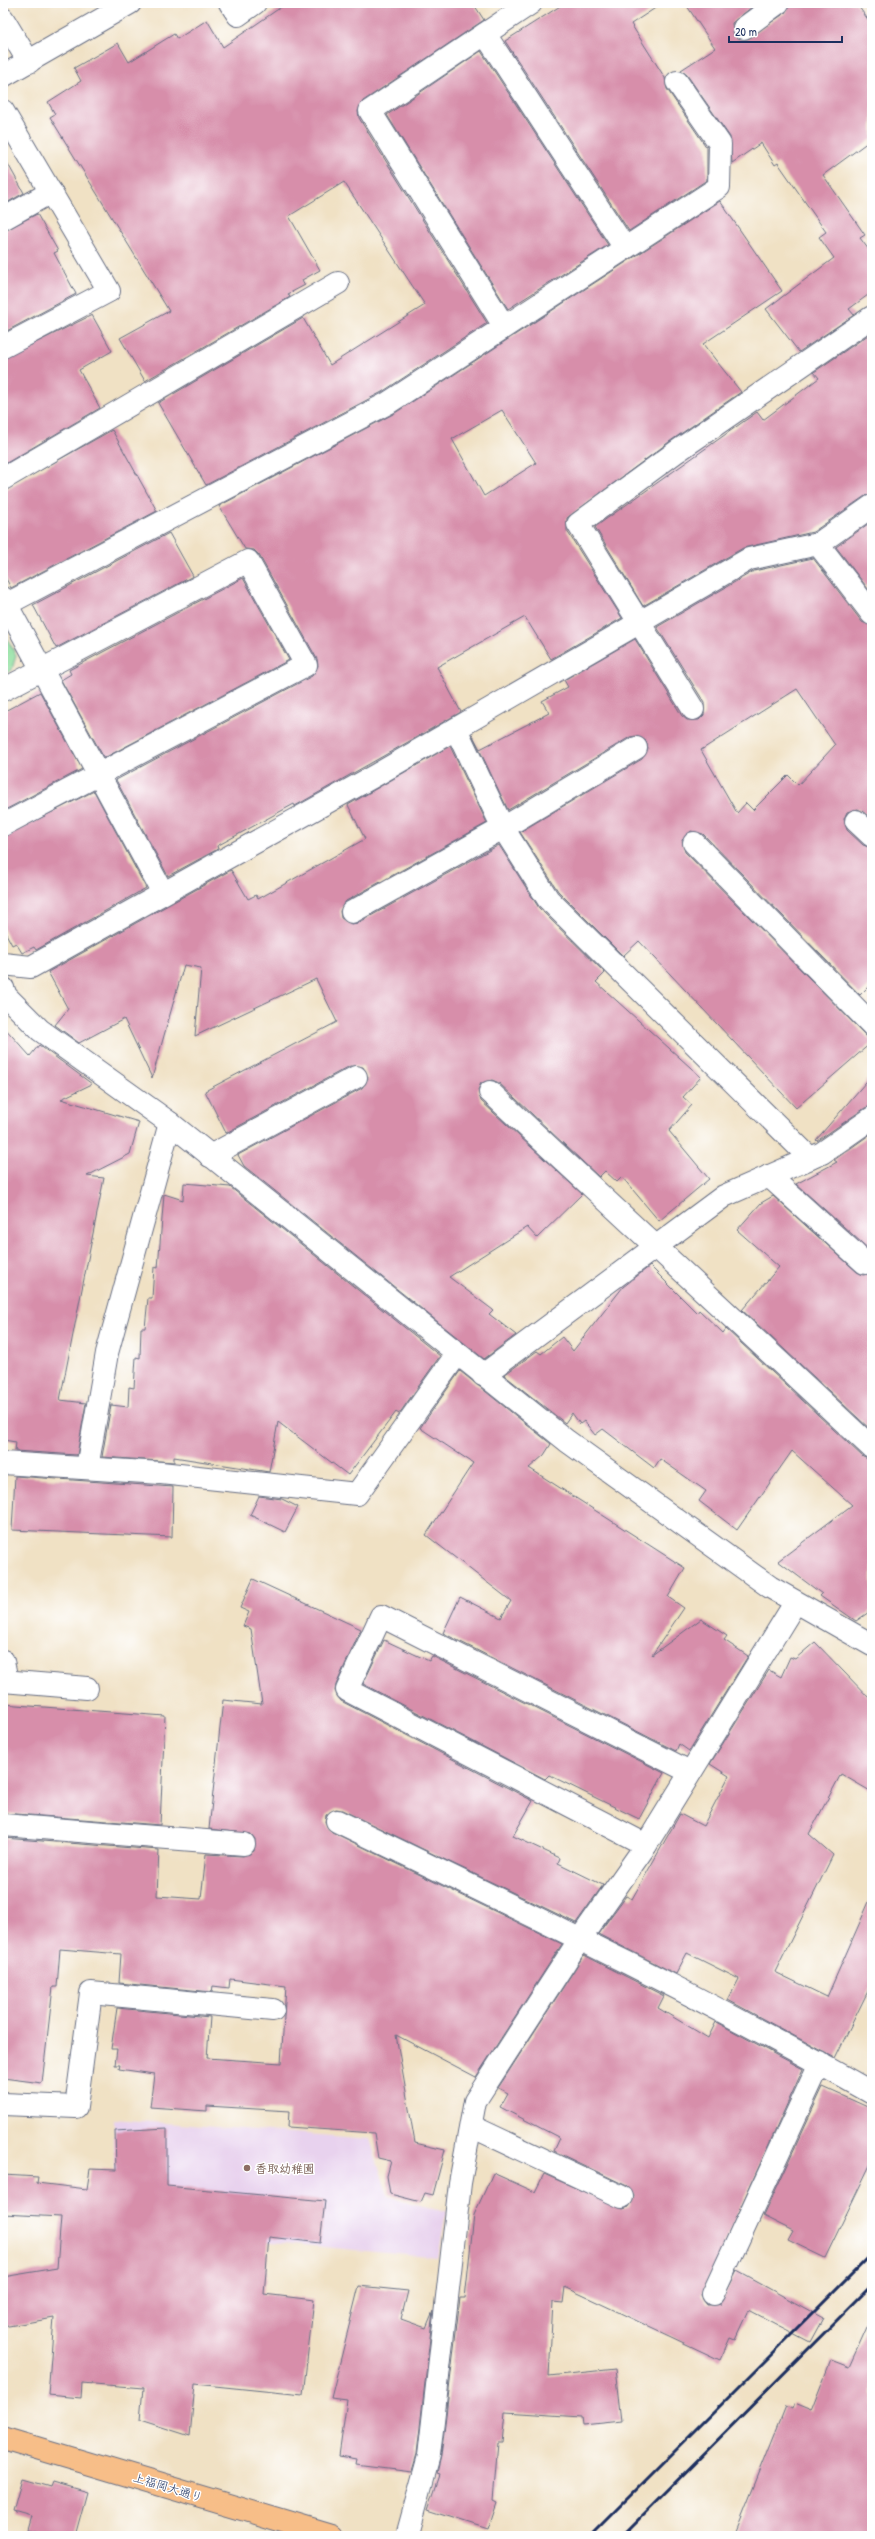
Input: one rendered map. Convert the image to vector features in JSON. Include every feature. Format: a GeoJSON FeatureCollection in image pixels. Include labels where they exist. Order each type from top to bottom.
{"type":"FeatureCollection","features":[{"type":"Feature","properties":{"kind":"main road","name":"上福岡大通り"},"geometry":{"type":"LineString","coordinates":[[3,2438],[332,2536]]}},
{"type":"Feature","properties":{"kind":"street"},"geometry":{"type":"LineString","coordinates":[[3,76],[130,3]]}},
{"type":"Feature","properties":{"kind":"street"},"geometry":{"type":"LineString","coordinates":[[230,3],[238,15],[255,3]]}},
{"type":"Feature","properties":{"kind":"street"},"geometry":{"type":"LineString","coordinates":[[504,326],[370,111],[531,3]]}},
{"type":"Feature","properties":{"kind":"street"},"geometry":{"type":"LineString","coordinates":[[744,28],[778,3]]}},
{"type":"Feature","properties":{"kind":"street"},"geometry":{"type":"LineString","coordinates":[[3,19],[29,62]]}},
{"type":"Feature","properties":{"kind":"street"},"geometry":{"type":"LineString","coordinates":[[485,34],[625,248]]}},
{"type":"Feature","properties":{"kind":"street"},"geometry":{"type":"LineString","coordinates":[[163,893],[5,601],[388,403],[719,187],[720,144],[678,82]]}},
{"type":"Feature","properties":{"kind":"street"},"geometry":{"type":"LineString","coordinates":[[3,111],[109,291],[3,347]]}},
{"type":"Feature","properties":{"kind":"street"},"geometry":{"type":"LineString","coordinates":[[3,219],[51,192]]}},
{"type":"Feature","properties":{"kind":"street"},"geometry":{"type":"LineString","coordinates":[[3,479],[338,283]]}},
{"type":"Feature","properties":{"kind":"street"},"geometry":{"type":"LineString","coordinates":[[693,708],[578,524],[676,452],[872,317]]}},
{"type":"Feature","properties":{"kind":"street"},"geometry":{"type":"LineString","coordinates":[[3,964],[31,967],[456,729],[749,559],[818,544],[872,506]]}},
{"type":"Feature","properties":{"kind":"street"},"geometry":{"type":"LineString","coordinates":[[818,544],[872,614]]}},
{"type":"Feature","properties":{"kind":"street"},"geometry":{"type":"LineString","coordinates":[[3,690],[248,561],[306,664],[3,825]]}},
{"type":"Feature","properties":{"kind":"street"},"geometry":{"type":"LineString","coordinates":[[456,729],[503,828],[548,899],[810,1158]]}},
{"type":"Feature","properties":{"kind":"street"},"geometry":{"type":"LineString","coordinates":[[352,912],[503,828],[636,748]]}},
{"type":"Feature","properties":{"kind":"street"},"geometry":{"type":"LineString","coordinates":[[856,821],[872,836]]}},
{"type":"Feature","properties":{"kind":"street"},"geometry":{"type":"LineString","coordinates":[[694,843],[872,1025]]}},
{"type":"Feature","properties":{"kind":"street"},"geometry":{"type":"LineString","coordinates":[[3,988],[6,996],[40,1030],[170,1123],[573,1446],[770,1587],[795,1603],[872,1645]]}},
{"type":"Feature","properties":{"kind":"street"},"geometry":{"type":"LineString","coordinates":[[210,1156],[356,1076]]}},
{"type":"Feature","properties":{"kind":"street"},"geometry":{"type":"LineString","coordinates":[[490,1092],[872,1448]]}},
{"type":"Feature","properties":{"kind":"street"},"geometry":{"type":"LineString","coordinates":[[484,1375],[724,1196],[822,1153],[872,1118]]}},
{"type":"Feature","properties":{"kind":"street"},"geometry":{"type":"LineString","coordinates":[[87,1468],[107,1353],[170,1123]]}},
{"type":"Feature","properties":{"kind":"street"},"geometry":{"type":"LineString","coordinates":[[768,1176],[865,1263]]}},
{"type":"Feature","properties":{"kind":"street"},"geometry":{"type":"LineString","coordinates":[[3,1464],[161,1473],[357,1494],[457,1354]]}},
{"type":"Feature","properties":{"kind":"street"},"geometry":{"type":"LineString","coordinates":[[407,2536],[429,2456],[460,2183],[476,2101],[580,1939],[646,1845],[795,1603]]}},
{"type":"Feature","properties":{"kind":"street"},"geometry":{"type":"LineString","coordinates":[[646,1845],[347,1690],[381,1616],[690,1772]]}},
{"type":"Feature","properties":{"kind":"street"},"geometry":{"type":"LineString","coordinates":[[4,1674],[87,1688]]}},
{"type":"Feature","properties":{"kind":"street"},"geometry":{"type":"LineString","coordinates":[[337,1821],[580,1939],[820,2063],[872,2093]]}},
{"type":"Feature","properties":{"kind":"street"},"geometry":{"type":"LineString","coordinates":[[3,1825],[244,1844]]}},
{"type":"Feature","properties":{"kind":"street"},"geometry":{"type":"LineString","coordinates":[[3,2104],[76,2108],[91,1993],[273,2010]]}},
{"type":"Feature","properties":{"kind":"street"},"geometry":{"type":"LineString","coordinates":[[712,2294],[820,2063]]}},
{"type":"Feature","properties":{"kind":"street"},"geometry":{"type":"LineString","coordinates":[[471,2126],[622,2197]]}},
{"type":"Feature","properties":{"kind":"shaded area","name":"香取幼稚園"},"geometry":{"type":"Polygon","coordinates":[[[114,2119],[370,2139],[388,2196],[446,2212],[438,2258],[114,2227],[114,2119]]]}},
{"type":"Feature","properties":{"kind":"green space"},"geometry":{"type":"Polygon","coordinates":[[[3,631],[16,655],[12,670],[3,675],[3,631]]]}},
{"type":"Feature","properties":{"kind":"building"},"geometry":{"type":"Polygon","coordinates":[[[287,3],[473,3],[484,20],[363,101],[358,111],[359,118],[487,323],[382,392],[206,485],[158,403],[303,318],[330,365],[425,305],[344,182],[289,216],[320,270],[302,280],[305,285],[288,294],[290,297],[145,381],[120,338],[169,311],[50,117],[55,114],[48,102],[81,81],[74,68],[118,43],[129,62],[174,34],[177,39],[207,20],[223,47],[287,3]]]}},
{"type":"Feature","properties":{"kind":"building"},"geometry":{"type":"Polygon","coordinates":[[[565,3],[663,3],[631,24],[665,78],[667,89],[707,148],[707,180],[629,231],[505,41],[565,3]]]}},
{"type":"Feature","properties":{"kind":"building"},"geometry":{"type":"Polygon","coordinates":[[[685,3],[757,3],[732,23],[734,36],[745,40],[785,13],[790,3],[856,3],[872,25],[872,139],[823,175],[865,235],[860,238],[872,254],[872,292],[849,309],[854,315],[799,352],[766,309],[834,258],[819,237],[826,232],[778,163],[775,165],[761,143],[732,163],[730,137],[687,75],[681,70],[715,48],[685,3]]]}},
{"type":"Feature","properties":{"kind":"building"},"geometry":{"type":"Polygon","coordinates":[[[481,51],[608,245],[508,309],[387,115],[481,51]]]}},
{"type":"Feature","properties":{"kind":"building"},"geometry":{"type":"Polygon","coordinates":[[[3,155],[24,193],[3,205],[3,155]]]}},
{"type":"Feature","properties":{"kind":"building"},"geometry":{"type":"Polygon","coordinates":[[[720,201],[782,291],[703,344],[741,392],[669,442],[567,518],[567,531],[622,618],[551,659],[525,617],[437,667],[461,712],[295,806],[294,804],[217,846],[218,849],[168,876],[116,780],[312,676],[318,666],[317,659],[259,555],[254,550],[245,549],[219,506],[395,413],[720,201]],[[502,410],[452,439],[484,496],[536,463],[502,410]]]}},
{"type":"Feature","properties":{"kind":"building"},"geometry":{"type":"Polygon","coordinates":[[[37,214],[58,251],[54,253],[76,294],[3,333],[3,231],[37,214]]]}},
{"type":"Feature","properties":{"kind":"building"},"geometry":{"type":"Polygon","coordinates":[[[92,315],[112,351],[79,370],[100,408],[3,465],[3,359],[92,315]]]}},
{"type":"Feature","properties":{"kind":"building"},"geometry":{"type":"Polygon","coordinates":[[[871,333],[872,494],[865,496],[813,532],[743,548],[643,606],[595,527],[757,412],[763,420],[819,378],[814,372],[871,333]]]}},
{"type":"Feature","properties":{"kind":"building"},"geometry":{"type":"Polygon","coordinates":[[[112,430],[157,511],[11,588],[3,573],[3,491],[112,430]]]}},
{"type":"Feature","properties":{"kind":"building"},"geometry":{"type":"Polygon","coordinates":[[[872,521],[872,594],[836,547],[872,521]]]}},
{"type":"Feature","properties":{"kind":"building"},"geometry":{"type":"Polygon","coordinates":[[[169,533],[193,576],[56,648],[33,605],[169,533]]]}},
{"type":"Feature","properties":{"kind":"building"},"geometry":{"type":"Polygon","coordinates":[[[813,558],[862,622],[872,626],[872,819],[858,809],[847,812],[844,819],[847,830],[863,845],[872,848],[872,983],[860,995],[703,834],[691,831],[682,840],[685,852],[872,1042],[796,1108],[639,941],[623,956],[558,891],[520,832],[642,759],[648,748],[646,741],[636,736],[630,737],[508,810],[472,734],[480,749],[549,713],[542,701],[568,687],[564,680],[635,639],[682,716],[687,720],[699,720],[704,715],[704,702],[657,627],[754,571],[813,558]],[[797,689],[701,750],[737,813],[746,803],[753,810],[788,775],[798,785],[835,745],[797,689]]]}},
{"type":"Feature","properties":{"kind":"building"},"geometry":{"type":"Polygon","coordinates":[[[243,578],[289,660],[104,758],[61,680],[71,674],[69,670],[243,578]]]}},
{"type":"Feature","properties":{"kind":"building"},"geometry":{"type":"Polygon","coordinates":[[[40,692],[82,769],[3,811],[3,712],[40,692]]]}},
{"type":"Feature","properties":{"kind":"building"},"geometry":{"type":"Polygon","coordinates":[[[450,746],[487,823],[346,901],[340,911],[341,918],[351,924],[358,923],[499,845],[539,908],[605,973],[596,982],[701,1077],[683,1097],[692,1105],[669,1131],[709,1179],[659,1221],[622,1177],[617,1182],[605,1171],[599,1177],[499,1083],[492,1080],[481,1083],[478,1090],[481,1101],[582,1194],[537,1238],[527,1227],[449,1277],[493,1310],[489,1314],[516,1335],[484,1359],[244,1166],[238,1155],[362,1088],[368,1078],[363,1067],[350,1066],[226,1133],[205,1091],[337,1022],[316,979],[195,1036],[201,968],[184,965],[152,1078],[124,1019],[79,1043],[55,1025],[68,1009],[48,972],[231,870],[248,899],[256,895],[258,899],[365,839],[348,805],[450,746]]]}},
{"type":"Feature","properties":{"kind":"building"},"geometry":{"type":"Polygon","coordinates":[[[94,791],[146,888],[36,950],[34,947],[22,953],[16,943],[12,945],[3,928],[3,837],[94,791]]]}},
{"type":"Feature","properties":{"kind":"building"},"geometry":{"type":"Polygon","coordinates":[[[3,1026],[30,1056],[39,1045],[92,1084],[61,1099],[139,1122],[130,1154],[87,1176],[104,1178],[60,1400],[86,1403],[77,1455],[15,1451],[16,1442],[3,1440],[3,1026]]]}},
{"type":"Feature","properties":{"kind":"building"},"geometry":{"type":"Polygon","coordinates":[[[872,1075],[872,1106],[865,1108],[817,1141],[816,1140],[872,1075]]]}},
{"type":"Feature","properties":{"kind":"building"},"geometry":{"type":"Polygon","coordinates":[[[872,1133],[872,1252],[796,1184],[837,1162],[834,1160],[872,1133]]]}},
{"type":"Feature","properties":{"kind":"building"},"geometry":{"type":"Polygon","coordinates":[[[184,1183],[230,1187],[440,1356],[399,1414],[396,1412],[348,1475],[278,1422],[269,1472],[174,1457],[174,1462],[102,1457],[111,1405],[128,1407],[129,1387],[134,1388],[136,1357],[140,1358],[141,1328],[145,1328],[148,1298],[152,1298],[154,1267],[158,1268],[164,1194],[183,1200],[184,1183]]]}},
{"type":"Feature","properties":{"kind":"building"},"geometry":{"type":"Polygon","coordinates":[[[773,1196],[857,1272],[863,1275],[872,1273],[872,1431],[742,1310],[779,1267],[737,1230],[761,1203],[773,1196]]]}},
{"type":"Feature","properties":{"kind":"building"},"geometry":{"type":"Polygon","coordinates":[[[650,1266],[697,1313],[699,1310],[723,1333],[726,1329],[863,1457],[872,1460],[872,1610],[856,1621],[820,1596],[822,1594],[778,1561],[852,1505],[792,1451],[737,1530],[699,1501],[706,1491],[660,1459],[654,1468],[603,1429],[595,1435],[584,1421],[580,1424],[572,1413],[565,1423],[504,1375],[537,1351],[541,1354],[562,1337],[573,1351],[623,1287],[650,1266]]]}},
{"type":"Feature","properties":{"kind":"building"},"geometry":{"type":"Polygon","coordinates":[[[460,1371],[551,1444],[544,1455],[529,1468],[685,1568],[668,1597],[684,1608],[652,1655],[701,1619],[727,1636],[724,1640],[748,1656],[689,1751],[679,1744],[676,1751],[443,1633],[460,1597],[501,1618],[511,1601],[426,1535],[473,1463],[420,1428],[460,1371]]]}},
{"type":"Feature","properties":{"kind":"building"},"geometry":{"type":"Polygon","coordinates":[[[15,1476],[173,1487],[172,1537],[12,1530],[15,1476]]]}},
{"type":"Feature","properties":{"kind":"building"},"geometry":{"type":"Polygon","coordinates":[[[259,1496],[282,1499],[298,1507],[285,1532],[250,1515],[259,1496]]]}},
{"type":"Feature","properties":{"kind":"building"},"geometry":{"type":"Polygon","coordinates":[[[253,1579],[361,1629],[336,1685],[335,1691],[341,1701],[533,1801],[513,1836],[560,1858],[558,1863],[603,1885],[576,1923],[342,1810],[336,1809],[326,1815],[325,1822],[332,1832],[562,1944],[476,2077],[396,2035],[415,2143],[445,2150],[433,2195],[425,2193],[421,2202],[390,2194],[387,2176],[391,2161],[378,2158],[374,2133],[288,2127],[289,2111],[207,2106],[207,2111],[150,2107],[154,2074],[119,2069],[120,2065],[115,2065],[117,2049],[111,2049],[117,2008],[210,2017],[207,2058],[281,2063],[286,1986],[230,1979],[229,1988],[213,1986],[212,1992],[119,1983],[121,1954],[60,1949],[57,1987],[53,1987],[42,2083],[3,2078],[3,1838],[159,1850],[157,1896],[201,1899],[206,1854],[243,1856],[254,1851],[255,1839],[251,1834],[209,1829],[223,1700],[262,1704],[251,1629],[243,1626],[249,1612],[240,1608],[253,1579]]]}},
{"type":"Feature","properties":{"kind":"building"},"geometry":{"type":"Polygon","coordinates":[[[384,1640],[429,1661],[432,1656],[664,1773],[639,1819],[549,1775],[545,1779],[363,1684],[384,1640]]]}},
{"type":"Feature","properties":{"kind":"building"},"geometry":{"type":"Polygon","coordinates":[[[815,1642],[872,1701],[872,1792],[841,1774],[809,1834],[833,1855],[775,1972],[827,1997],[872,1895],[872,1983],[835,2058],[728,2000],[739,1979],[687,1953],[676,1974],[598,1934],[626,1896],[632,1899],[680,1814],[703,1826],[729,1776],[710,1764],[769,1670],[781,1677],[790,1657],[795,1659],[815,1642]]]}},
{"type":"Feature","properties":{"kind":"building"},"geometry":{"type":"Polygon","coordinates":[[[3,1704],[165,1716],[160,1825],[3,1813],[3,1704]]]}},
{"type":"Feature","properties":{"kind":"building"},"geometry":{"type":"Polygon","coordinates":[[[584,1955],[664,1996],[658,2008],[708,2038],[716,2022],[803,2069],[701,2295],[707,2305],[720,2304],[737,2271],[823,2318],[810,2342],[749,2310],[735,2340],[730,2338],[720,2360],[565,2287],[563,2303],[553,2302],[549,2376],[615,2369],[621,2421],[583,2425],[582,2417],[505,2412],[502,2443],[498,2443],[493,2500],[497,2502],[488,2529],[428,2510],[440,2475],[437,2474],[441,2457],[460,2298],[465,2298],[474,2215],[493,2173],[535,2192],[544,2174],[623,2209],[629,2207],[634,2196],[627,2186],[554,2151],[560,2138],[500,2107],[508,2093],[498,2088],[584,1955]]]}},
{"type":"Feature","properties":{"kind":"building"},"geometry":{"type":"Polygon","coordinates":[[[823,2087],[872,2109],[872,2161],[825,2258],[788,2240],[793,2231],[763,2216],[823,2087]]]}},
{"type":"Feature","properties":{"kind":"building"},"geometry":{"type":"Polygon","coordinates":[[[167,2128],[167,2186],[325,2201],[320,2243],[269,2237],[264,2294],[314,2300],[303,2395],[195,2384],[190,2436],[140,2420],[143,2388],[82,2383],[81,2398],[48,2395],[54,2318],[3,2327],[3,2277],[57,2268],[61,2217],[3,2214],[3,2175],[38,2177],[37,2183],[87,2189],[90,2169],[116,2170],[115,2131],[167,2128]]]}},
{"type":"Feature","properties":{"kind":"building"},"geometry":{"type":"Polygon","coordinates":[[[359,2286],[408,2291],[401,2319],[426,2328],[433,2311],[417,2454],[412,2471],[355,2464],[356,2459],[339,2456],[347,2400],[331,2398],[359,2286]]]}},
{"type":"Feature","properties":{"kind":"building"},"geometry":{"type":"Polygon","coordinates":[[[872,2316],[872,2536],[734,2536],[786,2406],[792,2409],[794,2404],[811,2411],[831,2360],[849,2367],[872,2316]]]}},
{"type":"Feature","properties":{"kind":"building"},"geometry":{"type":"Polygon","coordinates":[[[22,2479],[50,2487],[52,2482],[87,2492],[75,2536],[48,2536],[27,2530],[31,2516],[13,2511],[22,2479]]]}},
{"type":"Feature","properties":{"kind":"railway"},"geometry":{"type":"LineString","coordinates":[[590,2536],[872,2254]]}},
{"type":"Feature","properties":{"kind":"railway"},"geometry":{"type":"LineString","coordinates":[[622,2536],[872,2285]]}},
{"type":"Feature","properties":{"kind":"place","name":"香取幼稚園"},"geometry":{"type":"Point","coordinates":[247,2168]}}]}
